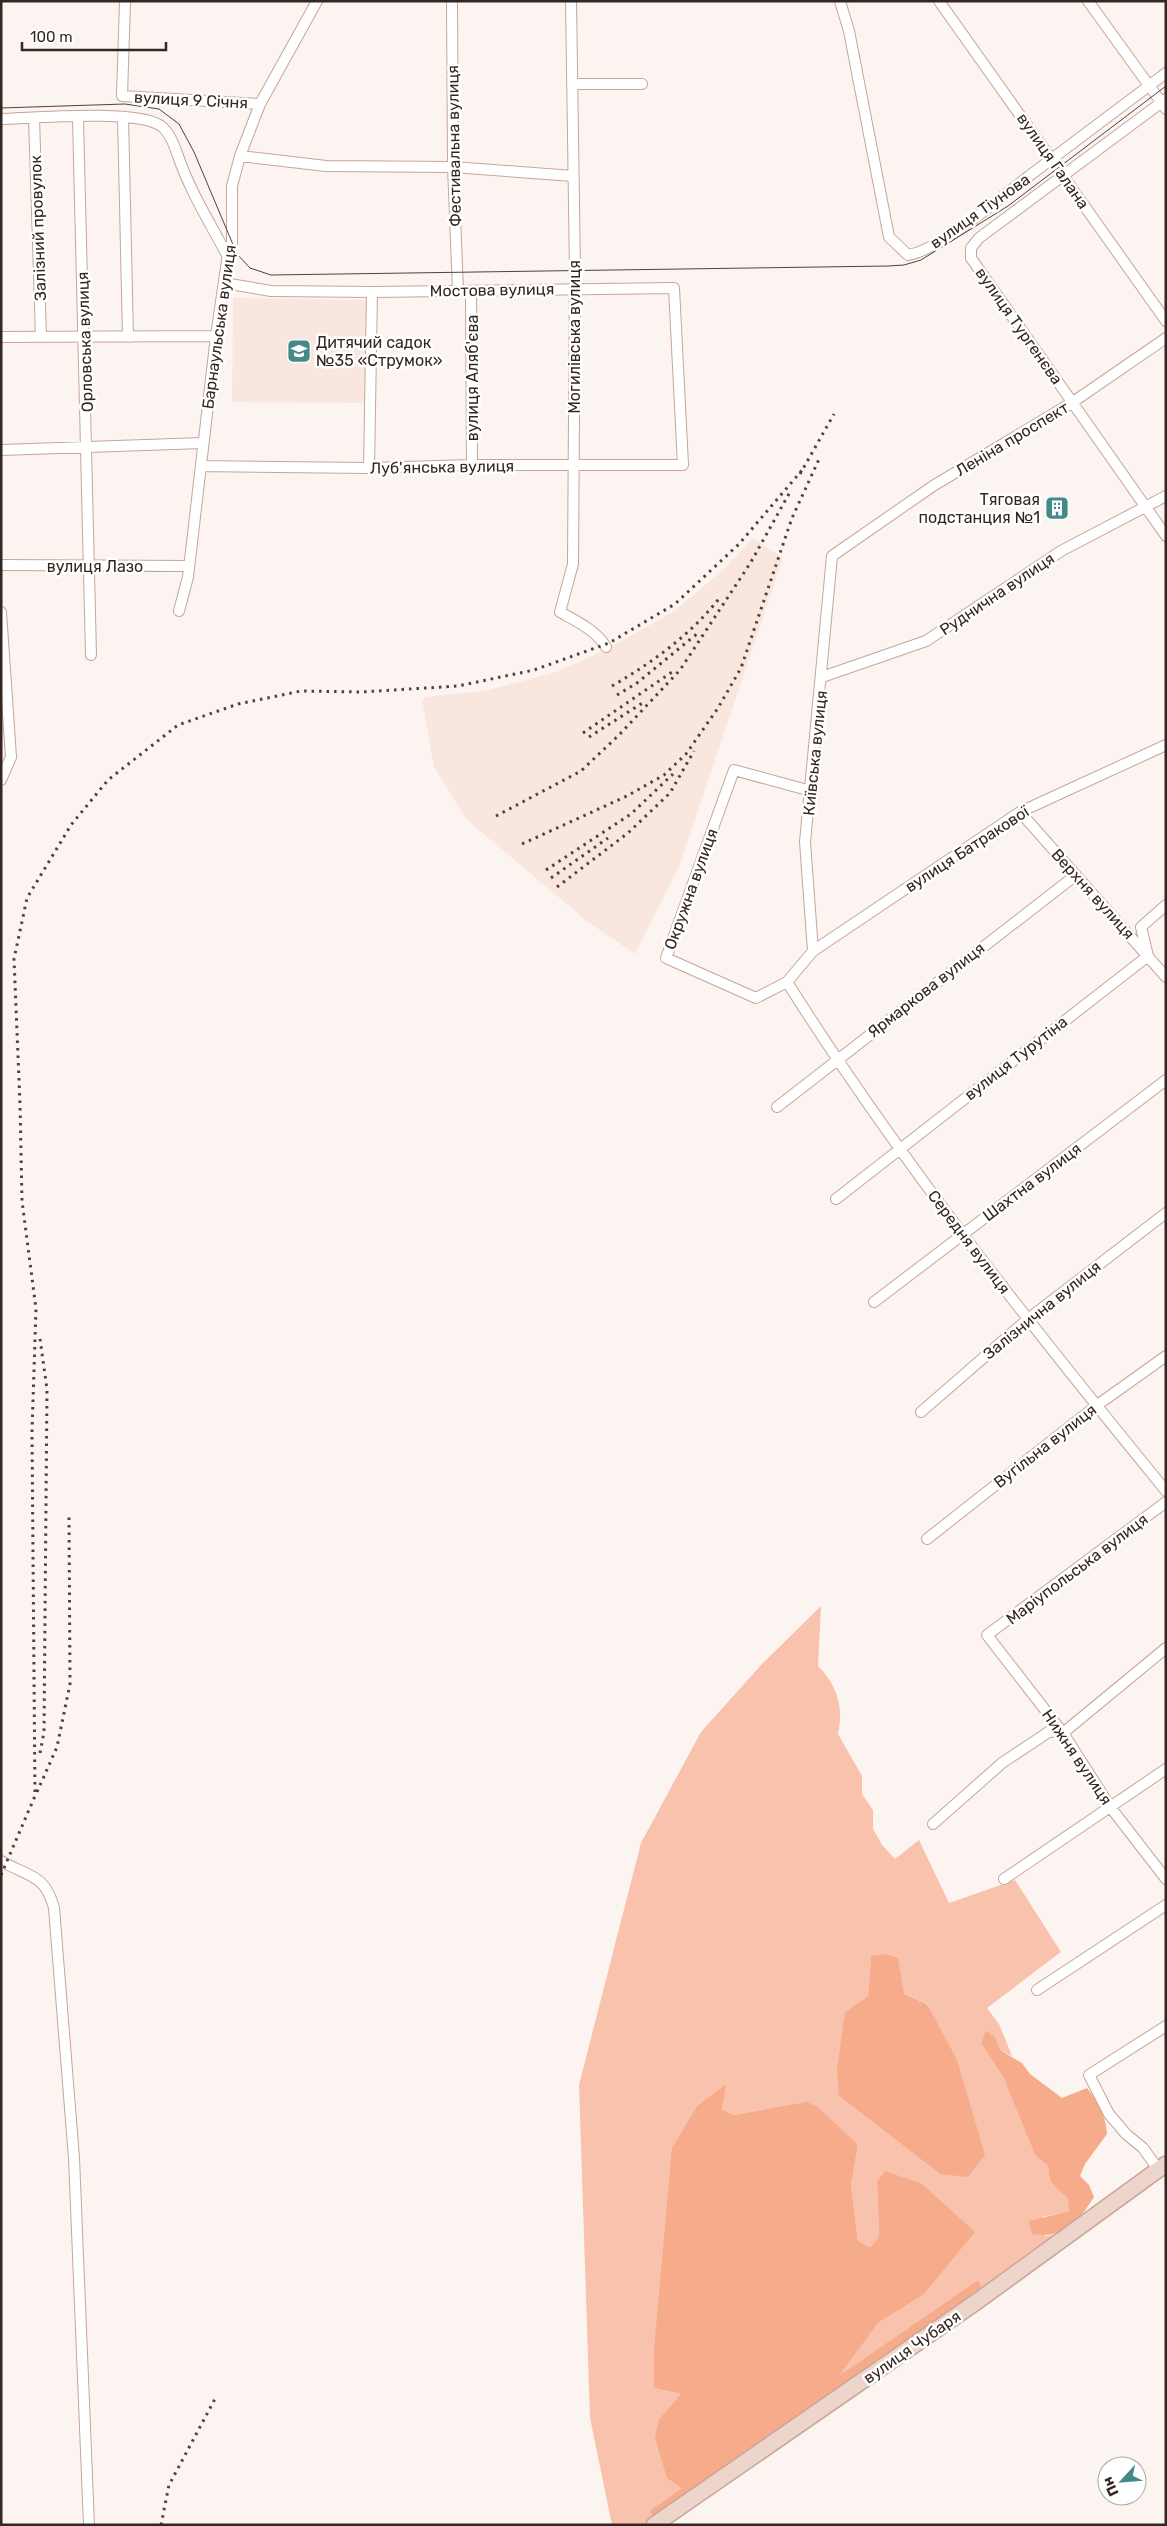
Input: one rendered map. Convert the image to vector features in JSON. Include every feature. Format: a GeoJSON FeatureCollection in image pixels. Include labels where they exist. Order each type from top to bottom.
{"type":"FeatureCollection","features":[{"type":"Feature","properties":{"kind":"street","name":"вулиця 9 Січня"},"geometry":{"type":"LineString","coordinates":[[124,1],[122,96],[260,104]]}},
{"type":"Feature","properties":{"kind":"street","name":"Барнаульська вулиця"},"geometry":{"type":"LineString","coordinates":[[179,611],[189,566],[216,336],[228,255],[232,243],[232,186],[240,156],[260,104],[318,1]]}},
{"type":"Feature","properties":{"kind":"street","name":"Фестивальна вулиця"},"geometry":{"type":"LineString","coordinates":[[452,1],[458,291]]}},
{"type":"Feature","properties":{"kind":"street","name":"Могилівська вулиця"},"geometry":{"type":"LineString","coordinates":[[571,1],[574,288],[573,564],[560,612],[581,624],[600,639],[606,647]]}},
{"type":"Feature","properties":{"kind":"street","name":"вулиця Тіунова"},"geometry":{"type":"LineString","coordinates":[[840,1],[849,31],[889,237],[908,255],[919,253],[938,242],[1166,73]]}},
{"type":"Feature","properties":{"kind":"street"},"geometry":{"type":"LineString","coordinates":[[1088,1],[1164,103]]}},
{"type":"Feature","properties":{"kind":"street","name":"вулиця Галана"},"geometry":{"type":"LineString","coordinates":[[944,3],[1063,177],[1166,321]]}},
{"type":"Feature","properties":{"kind":"street"},"geometry":{"type":"LineString","coordinates":[[572,84],[642,84]]}},
{"type":"Feature","properties":{"kind":"street","name":"вулиця Тіунова"},"geometry":{"type":"LineString","coordinates":[[979,238],[1164,103]]}},
{"type":"Feature","properties":{"kind":"street"},"geometry":{"type":"LineString","coordinates":[[123,117],[128,337]]}},
{"type":"Feature","properties":{"kind":"street"},"geometry":{"type":"LineString","coordinates":[[1,119],[123,117],[146,120],[162,126],[174,147],[187,180],[228,255]]}},
{"type":"Feature","properties":{"kind":"street","name":"Залізний провулок"},"geometry":{"type":"LineString","coordinates":[[34,118],[42,337]]}},
{"type":"Feature","properties":{"kind":"street","name":"Орловська вулиця"},"geometry":{"type":"LineString","coordinates":[[78,118],[85,337],[91,655]]}},
{"type":"Feature","properties":{"kind":"street"},"geometry":{"type":"LineString","coordinates":[[240,156],[326,166],[454,167],[573,176]]}},
{"type":"Feature","properties":{"kind":"street","name":"вулиця Тургенєва"},"geometry":{"type":"LineString","coordinates":[[979,238],[971,248],[971,258],[1166,536]]}},
{"type":"Feature","properties":{"kind":"street","name":"Мостова вулиця"},"geometry":{"type":"LineString","coordinates":[[224,282],[270,291],[372,292],[674,288],[683,465]]}},
{"type":"Feature","properties":{"kind":"street","name":"вулиця Аляб'єва"},"geometry":{"type":"LineString","coordinates":[[471,291],[472,465]]}},
{"type":"Feature","properties":{"kind":"street"},"geometry":{"type":"LineString","coordinates":[[369,468],[372,292]]}},
{"type":"Feature","properties":{"kind":"street"},"geometry":{"type":"LineString","coordinates":[[1,337],[216,336]]}},
{"type":"Feature","properties":{"kind":"street","name":"Леніна проспект"},"geometry":{"type":"LineString","coordinates":[[832,556],[933,486],[1073,402],[1166,338]]}},
{"type":"Feature","properties":{"kind":"street"},"geometry":{"type":"LineString","coordinates":[[1,450],[203,443]]}},
{"type":"Feature","properties":{"kind":"street","name":"Луб'янська вулиця"},"geometry":{"type":"LineString","coordinates":[[201,466],[369,468],[472,465],[574,467],[683,465]]}},
{"type":"Feature","properties":{"kind":"street","name":"Руднична вулиця"},"geometry":{"type":"LineString","coordinates":[[822,677],[926,641],[1061,551],[1166,496]]}},
{"type":"Feature","properties":{"kind":"street","name":"Київська вулиця"},"geometry":{"type":"LineString","coordinates":[[813,951],[805,842],[832,556]]}},
{"type":"Feature","properties":{"kind":"street","name":"вулиця Лазо"},"geometry":{"type":"LineString","coordinates":[[1,565],[189,566]]}},
{"type":"Feature","properties":{"kind":"street"},"geometry":{"type":"LineString","coordinates":[[1,612],[11,757],[1,780]]}},
{"type":"Feature","properties":{"kind":"street","name":"вулиця Батракової"},"geometry":{"type":"LineString","coordinates":[[787,982],[813,951],[1020,812],[1166,745]]}},
{"type":"Feature","properties":{"kind":"street","name":"Окружна вулиця"},"geometry":{"type":"LineString","coordinates":[[787,982],[756,998],[666,958],[734,770],[811,791]]}},
{"type":"Feature","properties":{"kind":"street","name":"Верхня вулиця"},"geometry":{"type":"LineString","coordinates":[[1020,812],[1166,977]]}},
{"type":"Feature","properties":{"kind":"street","name":"Ярмаркова вулиця"},"geometry":{"type":"LineString","coordinates":[[777,1107],[1076,874]]}},
{"type":"Feature","properties":{"kind":"street"},"geometry":{"type":"LineString","coordinates":[[1148,956],[1141,927],[1166,905]]}},
{"type":"Feature","properties":{"kind":"street","name":"вулиця Турутіна"},"geometry":{"type":"LineString","coordinates":[[836,1199],[1148,956]]}},
{"type":"Feature","properties":{"kind":"street","name":"Середня вулиця"},"geometry":{"type":"LineString","coordinates":[[787,982],[836,1060],[962,1235],[1096,1406],[1166,1491]]}},
{"type":"Feature","properties":{"kind":"street","name":"Шахтна вулиця"},"geometry":{"type":"LineString","coordinates":[[874,1302],[1166,1080]]}},
{"type":"Feature","properties":{"kind":"street","name":"Залізнична вулиця"},"geometry":{"type":"LineString","coordinates":[[921,1412],[1028,1319],[1166,1212]]}},
{"type":"Feature","properties":{"kind":"street","name":"Вугільна вулиця"},"geometry":{"type":"LineString","coordinates":[[927,1539],[1096,1406],[1166,1356]]}},
{"type":"Feature","properties":{"kind":"street","name":"Маріупольська вулиця"},"geometry":{"type":"LineString","coordinates":[[987,1635],[1166,1502]]}},
{"type":"Feature","properties":{"kind":"street","name":"Нижня вулиця"},"geometry":{"type":"LineString","coordinates":[[987,1635],[1063,1733],[1111,1808],[1166,1879]]}},
{"type":"Feature","properties":{"kind":"street"},"geometry":{"type":"LineString","coordinates":[[933,1824],[1002,1763],[1050,1731],[1063,1733],[1166,1648]]}},
{"type":"Feature","properties":{"kind":"street"},"geometry":{"type":"LineString","coordinates":[[1004,1879],[1166,1769]]}},
{"type":"Feature","properties":{"kind":"street"},"geometry":{"type":"LineString","coordinates":[[1,1861],[41,1880],[50,1893],[54,1908],[74,2158],[89,2525]]}},
{"type":"Feature","properties":{"kind":"street"},"geometry":{"type":"LineString","coordinates":[[1037,1990],[1166,1905]]}},
{"type":"Feature","properties":{"kind":"street"},"geometry":{"type":"LineString","coordinates":[[1162,2167],[1144,2148],[1126,2134],[1108,2114],[1089,2075],[1166,2026]]}},
{"type":"Feature","properties":{"kind":"street","name":"вулиця Чубаря"},"geometry":{"type":"LineString","coordinates":[[654,2525],[979,2300],[1162,2167]]}},
{"type":"Feature","properties":{"kind":"shaded area","name":"Дитячий садок №35 «Струмок»"},"geometry":{"type":"Polygon","coordinates":[[[233,298],[366,300],[365,403],[232,402],[233,298]]]}},
{"type":"Feature","properties":{"kind":"shaded area"},"geometry":{"type":"Polygon","coordinates":[[[753,538],[783,558],[679,867],[635,954],[588,922],[467,820],[434,767],[422,701],[425,697],[484,691],[556,672],[603,651],[673,612],[724,569],[753,538]]]}},
{"type":"Feature","properties":{"kind":"shaded area"},"geometry":{"type":"Polygon","coordinates":[[[821,1606],[818,1666],[830,1681],[837,1697],[840,1715],[838,1734],[862,1776],[862,1794],[873,1810],[873,1829],[882,1845],[895,1859],[919,1840],[949,1903],[1015,1880],[1061,1952],[987,2008],[999,2024],[1012,2056],[1000,2050],[996,2038],[986,2030],[981,2043],[1003,2077],[1035,2155],[1048,2166],[1050,2180],[1068,2198],[1070,2211],[1042,2217],[1045,2236],[1058,2234],[982,2287],[978,2280],[837,2378],[878,2323],[923,2295],[877,2182],[879,2237],[870,2247],[858,2241],[851,2185],[858,2145],[807,2103],[734,2115],[722,2109],[725,2085],[698,2105],[654,2388],[681,2394],[659,2419],[682,2488],[649,2511],[654,2518],[643,2525],[612,2525],[590,2418],[579,2085],[641,1843],[701,1732],[762,1664],[821,1606]],[[871,1956],[868,1996],[845,2012],[839,2096],[940,2174],[928,2004],[904,1994],[871,1956]]]}},
{"type":"Feature","properties":{"kind":"shaded area"},"geometry":{"type":"Polygon","coordinates":[[[885,1954],[898,1958],[904,1994],[927,2004],[957,2060],[985,2155],[968,2177],[940,2174],[839,2096],[837,2070],[845,2012],[868,1996],[871,1956],[885,1954]]]}},
{"type":"Feature","properties":{"kind":"shaded area"},"geometry":{"type":"Polygon","coordinates":[[[986,2030],[996,2038],[1000,2050],[1022,2063],[1030,2074],[1062,2098],[1087,2088],[1095,2098],[1103,2115],[1107,2134],[1085,2164],[1080,2176],[1089,2185],[1094,2197],[1076,2221],[1062,2231],[1043,2235],[1032,2234],[1029,2221],[1069,2211],[1068,2198],[1050,2180],[1048,2166],[1035,2155],[1003,2077],[981,2043],[986,2030]]]}},
{"type":"Feature","properties":{"kind":"shaded area"},"geometry":{"type":"Polygon","coordinates":[[[726,2084],[722,2109],[734,2115],[807,2102],[819,2108],[858,2145],[851,2185],[858,2241],[870,2247],[879,2237],[877,2182],[885,2171],[922,2184],[975,2232],[923,2295],[878,2323],[839,2376],[978,2280],[982,2287],[654,2518],[649,2511],[682,2488],[667,2478],[655,2438],[659,2419],[681,2394],[654,2388],[654,2350],[672,2148],[698,2105],[726,2084]]]}},
{"type":"Feature","properties":{"kind":"tram line"},"geometry":{"type":"LineString","coordinates":[[1,108],[125,104],[159,109],[179,124],[194,152],[237,254],[250,268],[271,275],[888,266],[904,265],[921,260],[1008,206],[1166,86]]}},
{"type":"Feature","properties":{"kind":"railway"},"geometry":{"type":"LineString","coordinates":[[800,474],[834,414]]}},
{"type":"Feature","properties":{"kind":"railway"},"geometry":{"type":"LineString","coordinates":[[522,844],[627,796],[664,775],[686,754],[718,708],[741,668],[792,518],[820,457]]}},
{"type":"Feature","properties":{"kind":"railway"},"geometry":{"type":"LineString","coordinates":[[1,1875],[35,1796],[32,1432],[36,1309],[22,1201],[14,959],[27,898],[71,825],[108,780],[178,725],[238,704],[301,691],[361,692],[458,686],[534,670],[609,643],[675,604],[739,544],[803,469]]}},
{"type":"Feature","properties":{"kind":"railway"},"geometry":{"type":"LineString","coordinates":[[496,816],[581,771],[619,735],[680,670],[751,562],[790,492]]}},
{"type":"Feature","properties":{"kind":"railway"},"geometry":{"type":"LineString","coordinates":[[612,686],[642,667],[685,635],[721,596]]}},
{"type":"Feature","properties":{"kind":"railway"},"geometry":{"type":"LineString","coordinates":[[617,695],[637,683],[698,633]]}},
{"type":"Feature","properties":{"kind":"railway"},"geometry":{"type":"LineString","coordinates":[[583,733],[672,672]]}},
{"type":"Feature","properties":{"kind":"railway"},"geometry":{"type":"LineString","coordinates":[[589,737],[644,702]]}},
{"type":"Feature","properties":{"kind":"railway"},"geometry":{"type":"LineString","coordinates":[[557,887],[628,833],[670,793],[694,751]]}},
{"type":"Feature","properties":{"kind":"railway"},"geometry":{"type":"LineString","coordinates":[[546,870],[631,814],[673,774]]}},
{"type":"Feature","properties":{"kind":"railway"},"geometry":{"type":"LineString","coordinates":[[551,878],[608,838]]}},
{"type":"Feature","properties":{"kind":"railway"},"geometry":{"type":"LineString","coordinates":[[40,1339],[47,1389],[44,1732],[40,1753]]}},
{"type":"Feature","properties":{"kind":"railway"},"geometry":{"type":"LineString","coordinates":[[37,1792],[57,1747],[70,1684],[69,1516]]}},
{"type":"Feature","properties":{"kind":"railway"},"geometry":{"type":"LineString","coordinates":[[161,2525],[169,2485],[216,2397]]}},
{"type":"Feature","properties":{"kind":"place","name":"Дитячий садок №35 «Струмок»"},"geometry":{"type":"Point","coordinates":[299,351]}},
{"type":"Feature","properties":{"kind":"place","name":"Тяговая подстанция №1"},"geometry":{"type":"Point","coordinates":[1057,508]}}]}
